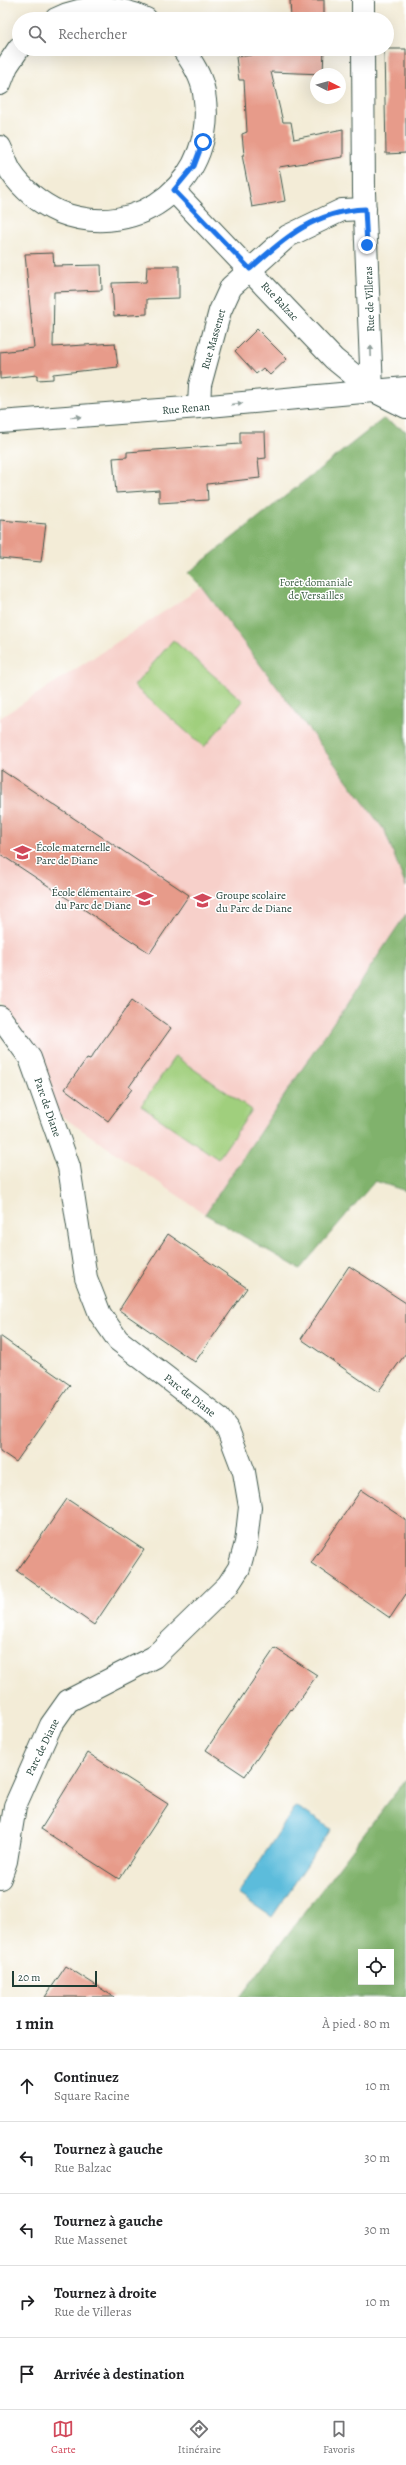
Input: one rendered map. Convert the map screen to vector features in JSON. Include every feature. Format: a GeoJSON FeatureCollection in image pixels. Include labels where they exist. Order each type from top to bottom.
{"type":"FeatureCollection","features":[{"type":"Feature","properties":{"kind":"street"},"geometry":{"type":"LineString","coordinates":[[363,0],[363,12]]}},
{"type":"Feature","properties":{"kind":"street"},"geometry":{"type":"LineString","coordinates":[[81,12],[122,5],[134,12]]}},
{"type":"Feature","properties":{"kind":"street"},"geometry":{"type":"LineString","coordinates":[[2,71],[13,56]]}},
{"type":"Feature","properties":{"kind":"street"},"geometry":{"type":"LineString","coordinates":[[0,147],[6,176],[49,208],[74,218],[100,221],[126,218],[151,209],[174,190],[194,166],[203,142],[207,116],[204,91],[195,67],[188,56]]}},
{"type":"Feature","properties":{"kind":"street","name":"Rue de Villeras"},"geometry":{"type":"LineString","coordinates":[[363,56],[365,209],[372,390]]}},
{"type":"Feature","properties":{"kind":"street","name":"Rue Balzac"},"geometry":{"type":"LineString","coordinates":[[174,190],[334,359],[372,390]]}},
{"type":"Feature","properties":{"kind":"street","name":"Rue Massenet"},"geometry":{"type":"LineString","coordinates":[[199,407],[200,385],[220,311],[231,287],[288,236],[315,221],[342,210],[365,209]]}},
{"type":"Feature","properties":{"kind":"street","name":"Rue Renan"},"geometry":{"type":"LineString","coordinates":[[0,422],[199,407],[406,388]]}},
{"type":"Feature","properties":{"kind":"street"},"geometry":{"type":"LineString","coordinates":[[372,390],[406,407]]}},
{"type":"Feature","properties":{"kind":"street","name":"Parc de Diane"},"geometry":{"type":"LineString","coordinates":[[0,1017],[30,1058],[69,1167],[86,1278],[100,1314],[118,1340],[218,1417],[228,1430],[244,1472],[250,1507],[245,1549],[239,1568],[228,1585],[154,1657],[68,1701],[51,1725],[14,1806],[6,1861],[0,1878]]}},
{"type":"Feature","properties":{"kind":"shaded area","name":"Groupe scolaire du Parc de Diane"},"geometry":{"type":"Polygon","coordinates":[[[202,587],[385,831],[406,887],[406,914],[205,1214],[54,1111],[16,1021],[0,1000],[0,718],[202,587]]]}},
{"type":"Feature","properties":{"kind":"green space","name":"Forêt domaniale de Versailles"},"geometry":{"type":"Polygon","coordinates":[[[383,419],[406,431],[406,887],[385,831],[202,587],[188,573],[383,419]]]}},
{"type":"Feature","properties":{"kind":"green space"},"geometry":{"type":"Polygon","coordinates":[[[173,640],[243,701],[204,747],[134,686],[173,640]]]}},
{"type":"Feature","properties":{"kind":"green space"},"geometry":{"type":"Polygon","coordinates":[[[406,914],[406,1191],[375,1181],[300,1269],[205,1214],[406,914]]]}},
{"type":"Feature","properties":{"kind":"green space"},"geometry":{"type":"Polygon","coordinates":[[[175,1056],[252,1110],[218,1159],[141,1106],[175,1056]]]}},
{"type":"Feature","properties":{"kind":"green space"},"geometry":{"type":"Polygon","coordinates":[[[406,1779],[406,1997],[240,1997],[406,1779]]]}},
{"type":"Feature","properties":{"kind":"water"},"geometry":{"type":"Polygon","coordinates":[[[296,1806],[331,1829],[272,1917],[238,1894],[296,1806]]]}},
{"type":"Feature","properties":{"kind":"building"},"geometry":{"type":"Polygon","coordinates":[[[290,0],[324,0],[324,12],[291,12],[290,0]]]}},
{"type":"Feature","properties":{"kind":"building"},"geometry":{"type":"Polygon","coordinates":[[[394,49],[406,49],[406,153],[386,154],[384,56],[394,56],[394,49]]]}},
{"type":"Feature","properties":{"kind":"building"},"geometry":{"type":"Polygon","coordinates":[[[324,56],[323,68],[310,68],[310,74],[271,72],[283,122],[291,122],[294,139],[343,129],[343,157],[279,167],[285,201],[252,207],[242,155],[244,155],[242,134],[247,132],[244,80],[239,80],[236,57],[324,56]]]}},
{"type":"Feature","properties":{"kind":"building"},"geometry":{"type":"Polygon","coordinates":[[[53,253],[54,266],[101,265],[102,290],[54,292],[53,347],[115,343],[118,367],[53,374],[53,379],[37,380],[37,375],[0,379],[0,352],[34,348],[25,254],[53,253]]]}},
{"type":"Feature","properties":{"kind":"building"},"geometry":{"type":"Polygon","coordinates":[[[147,266],[179,266],[179,298],[147,299],[147,314],[114,316],[112,283],[146,282],[147,266]]]}},
{"type":"Feature","properties":{"kind":"building"},"geometry":{"type":"Polygon","coordinates":[[[257,329],[287,359],[270,375],[263,368],[256,374],[235,351],[257,329]]]}},
{"type":"Feature","properties":{"kind":"building"},"geometry":{"type":"Polygon","coordinates":[[[240,432],[265,432],[266,458],[258,459],[260,478],[207,484],[208,500],[159,503],[159,490],[116,493],[113,458],[127,457],[127,452],[240,444],[240,432]]]}},
{"type":"Feature","properties":{"kind":"building"},"geometry":{"type":"Polygon","coordinates":[[[0,520],[46,524],[41,562],[0,558],[0,520]]]}},
{"type":"Feature","properties":{"kind":"building"},"geometry":{"type":"Polygon","coordinates":[[[0,769],[189,895],[150,953],[0,854],[0,769]]]}},
{"type":"Feature","properties":{"kind":"building"},"geometry":{"type":"Polygon","coordinates":[[[132,1000],[171,1028],[129,1087],[132,1089],[108,1121],[65,1089],[87,1058],[90,1059],[132,1000]]]}},
{"type":"Feature","properties":{"kind":"building"},"geometry":{"type":"Polygon","coordinates":[[[168,1234],[247,1288],[195,1362],[119,1310],[168,1234]]]}},
{"type":"Feature","properties":{"kind":"building"},"geometry":{"type":"Polygon","coordinates":[[[349,1266],[406,1303],[406,1353],[378,1392],[301,1339],[349,1266]]]}},
{"type":"Feature","properties":{"kind":"building"},"geometry":{"type":"Polygon","coordinates":[[[0,1336],[70,1385],[16,1462],[0,1451],[0,1336]]]}},
{"type":"Feature","properties":{"kind":"building"},"geometry":{"type":"Polygon","coordinates":[[[361,1490],[406,1520],[406,1594],[390,1618],[311,1563],[361,1490]]]}},
{"type":"Feature","properties":{"kind":"building"},"geometry":{"type":"Polygon","coordinates":[[[67,1499],[144,1550],[94,1625],[17,1571],[67,1499]]]}},
{"type":"Feature","properties":{"kind":"building"},"geometry":{"type":"Polygon","coordinates":[[[275,1648],[317,1675],[292,1710],[291,1709],[245,1776],[206,1750],[275,1648]]]}},
{"type":"Feature","properties":{"kind":"building"},"geometry":{"type":"Polygon","coordinates":[[[88,1753],[168,1804],[119,1879],[41,1829],[88,1753]]]}},
{"type":"Feature","properties":{"kind":"building"},"geometry":{"type":"Polygon","coordinates":[[[66,1966],[114,1997],[45,1997],[66,1966]]]}},
{"type":"Feature","properties":{"kind":"place","name":"École maternelle Parc de Diane"},"geometry":{"type":"Point","coordinates":[23,853]}},
{"type":"Feature","properties":{"kind":"place","name":"École élémentaire du Parc de Diane"},"geometry":{"type":"Point","coordinates":[144,898]}},
{"type":"Feature","properties":{"kind":"place","name":"Groupe scolaire du Parc de Diane"},"geometry":{"type":"Point","coordinates":[203,901]}},
{"type":"Feature","properties":{"kind":"route"},"geometry":{"type":"LineString","coordinates":[[203,142],[194,166],[174,190],[250,269],[288,236],[315,221],[342,210],[365,209],[367,245]]}}]}
